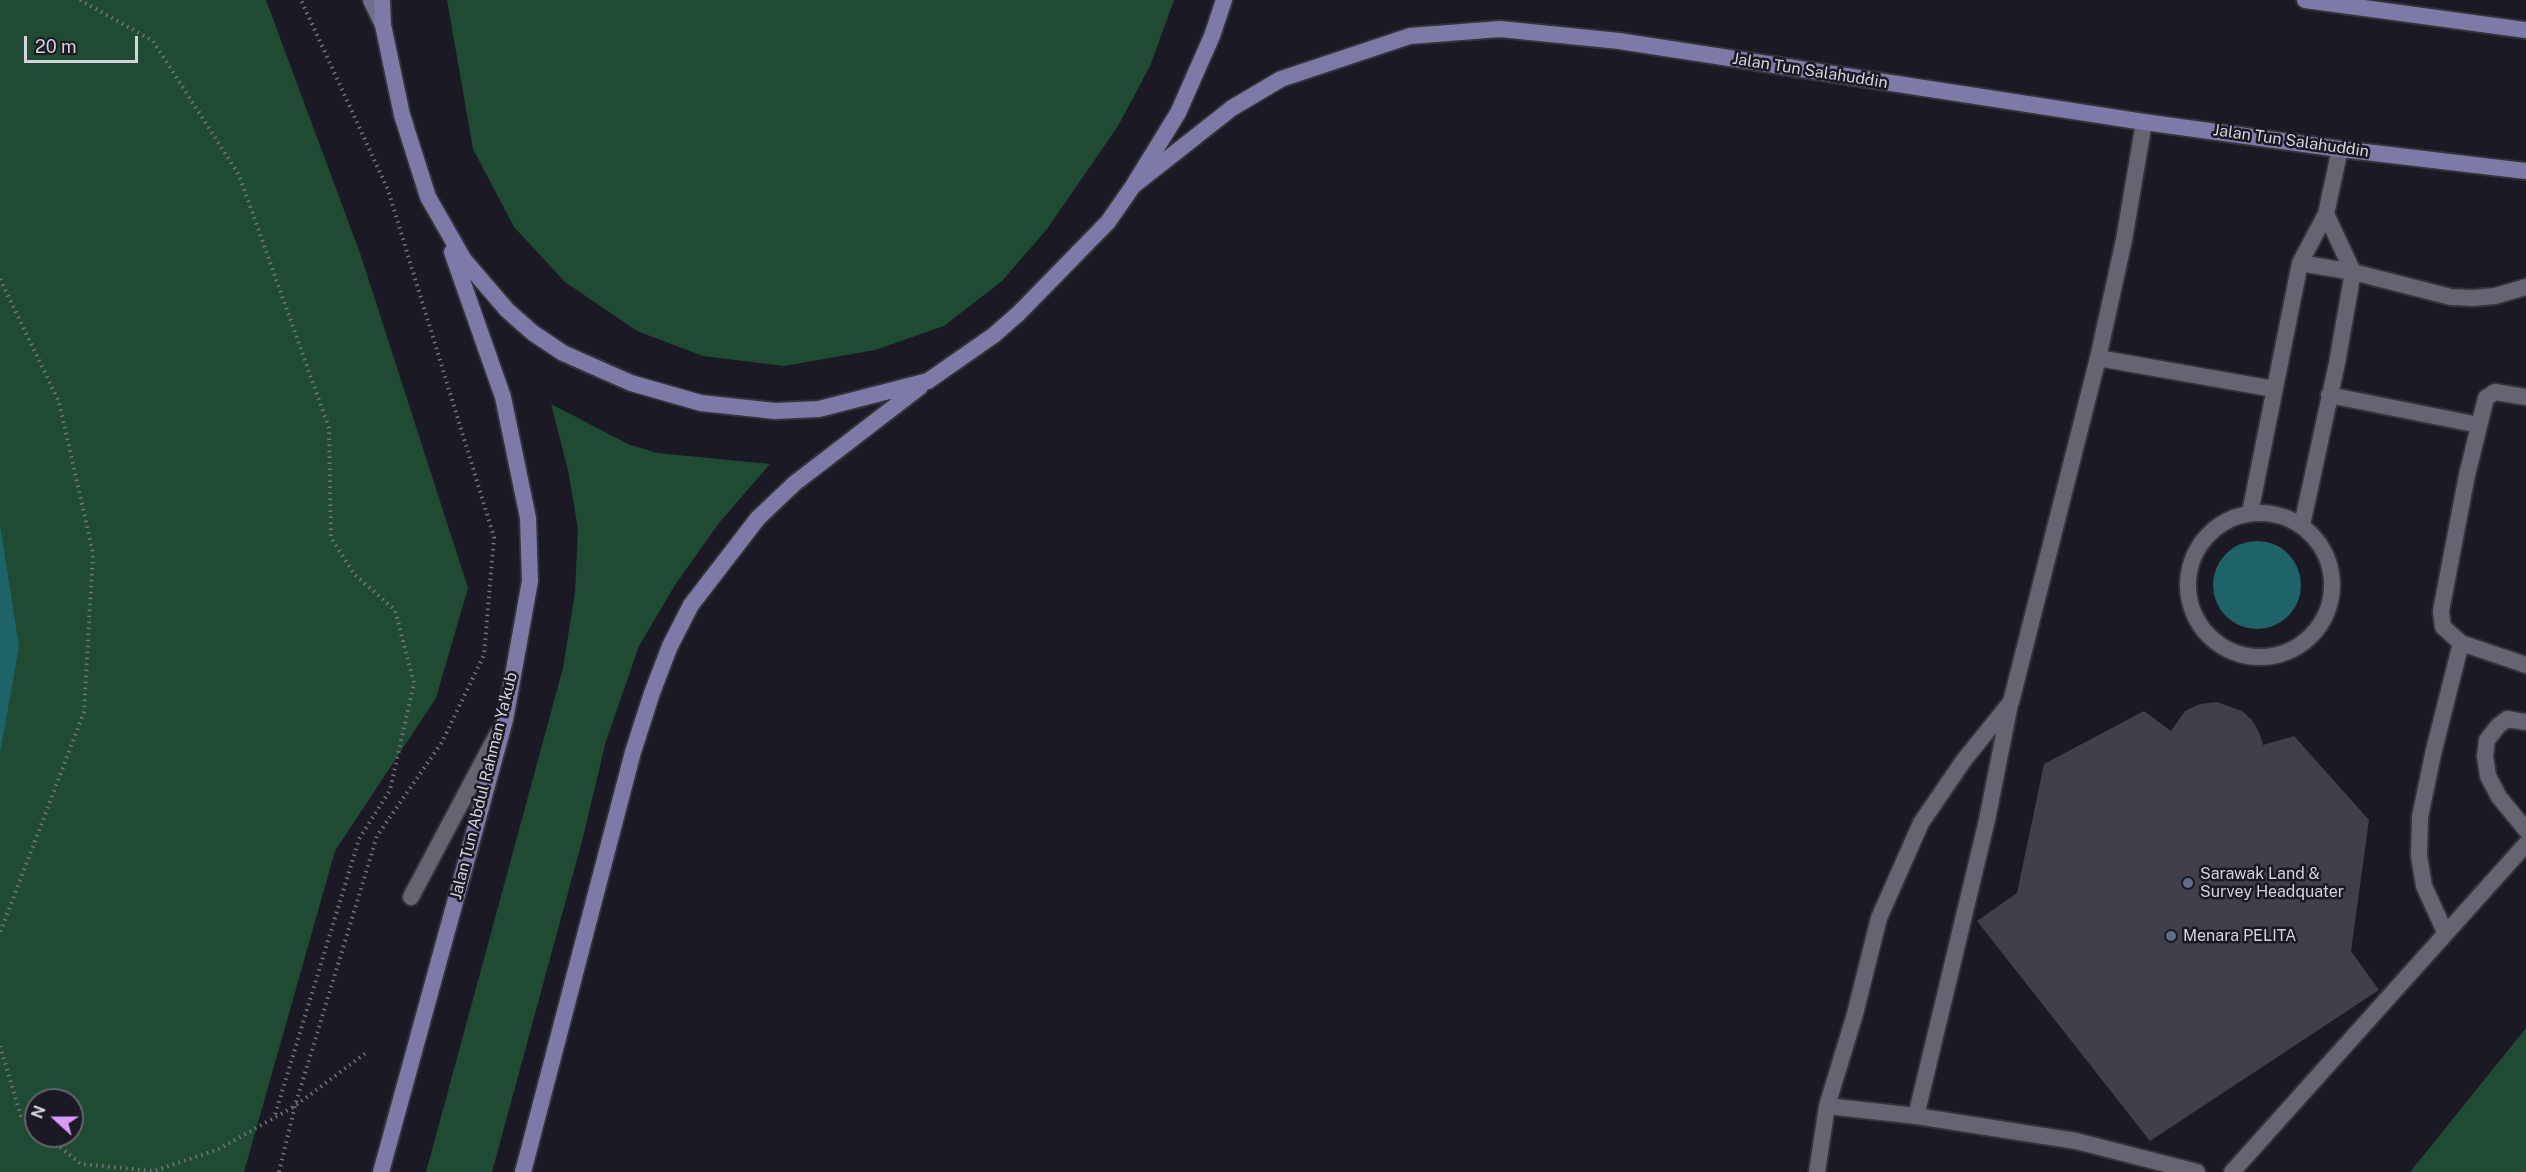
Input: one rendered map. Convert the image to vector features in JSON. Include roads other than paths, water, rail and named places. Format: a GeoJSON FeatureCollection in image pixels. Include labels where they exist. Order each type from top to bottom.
{"type":"FeatureCollection","features":[{"type":"Feature","properties":{"kind":"main road"},"geometry":{"type":"LineString","coordinates":[[371,0],[382,25],[402,115],[428,197],[464,260],[483,283],[533,333],[563,353],[631,383],[701,403],[775,411],[819,409],[928,381]]}},
{"type":"Feature","properties":{"kind":"main road"},"geometry":{"type":"LineString","coordinates":[[382,0],[382,25]]}},
{"type":"Feature","properties":{"kind":"main road"},"geometry":{"type":"LineString","coordinates":[[523,1172],[633,752],[670,646],[691,605],[758,518],[780,497],[928,381],[994,335],[1019,313],[1108,222],[1178,113],[1212,36],[1224,0]]}},
{"type":"Feature","properties":{"kind":"main road"},"geometry":{"type":"LineString","coordinates":[[2305,0],[2526,30]]}},
{"type":"Feature","properties":{"kind":"main road","name":"Jalan Tun Salahuddin"},"geometry":{"type":"LineString","coordinates":[[1133,186],[1232,108],[1281,79],[1410,36],[1500,29],[1630,43],[2144,122],[2340,149],[2526,171]]}},
{"type":"Feature","properties":{"kind":"main road","name":"Jalan Tun Abdul Rahman Ya'kub"},"geometry":{"type":"LineString","coordinates":[[381,1172],[505,720],[530,582],[528,518],[504,397],[443,224]]}},
{"type":"Feature","properties":{"kind":"lane"},"geometry":{"type":"LineString","coordinates":[[1917,1116],[1987,820],[2011,702],[2098,358],[2124,240],[2144,122]]}},
{"type":"Feature","properties":{"kind":"lane"},"geometry":{"type":"LineString","coordinates":[[2250,513],[2301,262],[2326,214],[2340,149]]}},
{"type":"Feature","properties":{"kind":"lane"},"geometry":{"type":"LineString","coordinates":[[2302,525],[2337,363],[2353,272],[2326,214]]}},
{"type":"Feature","properties":{"kind":"lane"},"geometry":{"type":"LineString","coordinates":[[2301,262],[2353,272],[2451,297],[2495,296],[2526,287]]}},
{"type":"Feature","properties":{"kind":"lane"},"geometry":{"type":"LineString","coordinates":[[2098,358],[2274,389]]}},
{"type":"Feature","properties":{"kind":"lane"},"geometry":{"type":"LineString","coordinates":[[2526,396],[2504,391],[2490,394],[2486,398],[2466,475],[2442,611],[2443,627],[2461,643],[2526,665]]}},
{"type":"Feature","properties":{"kind":"lane"},"geometry":{"type":"LineString","coordinates":[[2329,395],[2479,425]]}},
{"type":"Feature","properties":{"kind":"lane"},"geometry":{"type":"LineString","coordinates":[[2268,512],[2302,525],[2319,542],[2329,563],[2332,586],[2328,610],[2316,630],[2299,646],[2278,656],[2254,657],[2231,652],[2212,639],[2197,621],[2189,599],[2188,575],[2195,553],[2209,534],[2228,520],[2250,513],[2268,512]]}},
{"type":"Feature","properties":{"kind":"lane"},"geometry":{"type":"LineString","coordinates":[[2445,932],[2424,886],[2419,856],[2420,817],[2461,643]]}},
{"type":"Feature","properties":{"kind":"lane"},"geometry":{"type":"LineString","coordinates":[[1817,1172],[1827,1106],[1855,1014],[1879,918],[1921,823],[1964,760],[2011,702]]}},
{"type":"Feature","properties":{"kind":"lane"},"geometry":{"type":"LineString","coordinates":[[2526,722],[2507,719],[2498,726],[2487,740],[2485,756],[2488,776],[2499,797],[2526,830]]}},
{"type":"Feature","properties":{"kind":"lane"},"geometry":{"type":"LineString","coordinates":[[411,897],[505,720]]}},
{"type":"Feature","properties":{"kind":"lane"},"geometry":{"type":"LineString","coordinates":[[2232,1172],[2526,844]]}},
{"type":"Feature","properties":{"kind":"lane"},"geometry":{"type":"LineString","coordinates":[[1827,1106],[1917,1116],[2076,1141],[2197,1172]]}},
{"type":"Feature","properties":{"kind":"place","name":"Sarawak Land & Survey Headquater"},"geometry":{"type":"Point","coordinates":[2188,883]}},
{"type":"Feature","properties":{"kind":"place","name":"Menara PELITA"},"geometry":{"type":"Point","coordinates":[2171,936]}}]}
